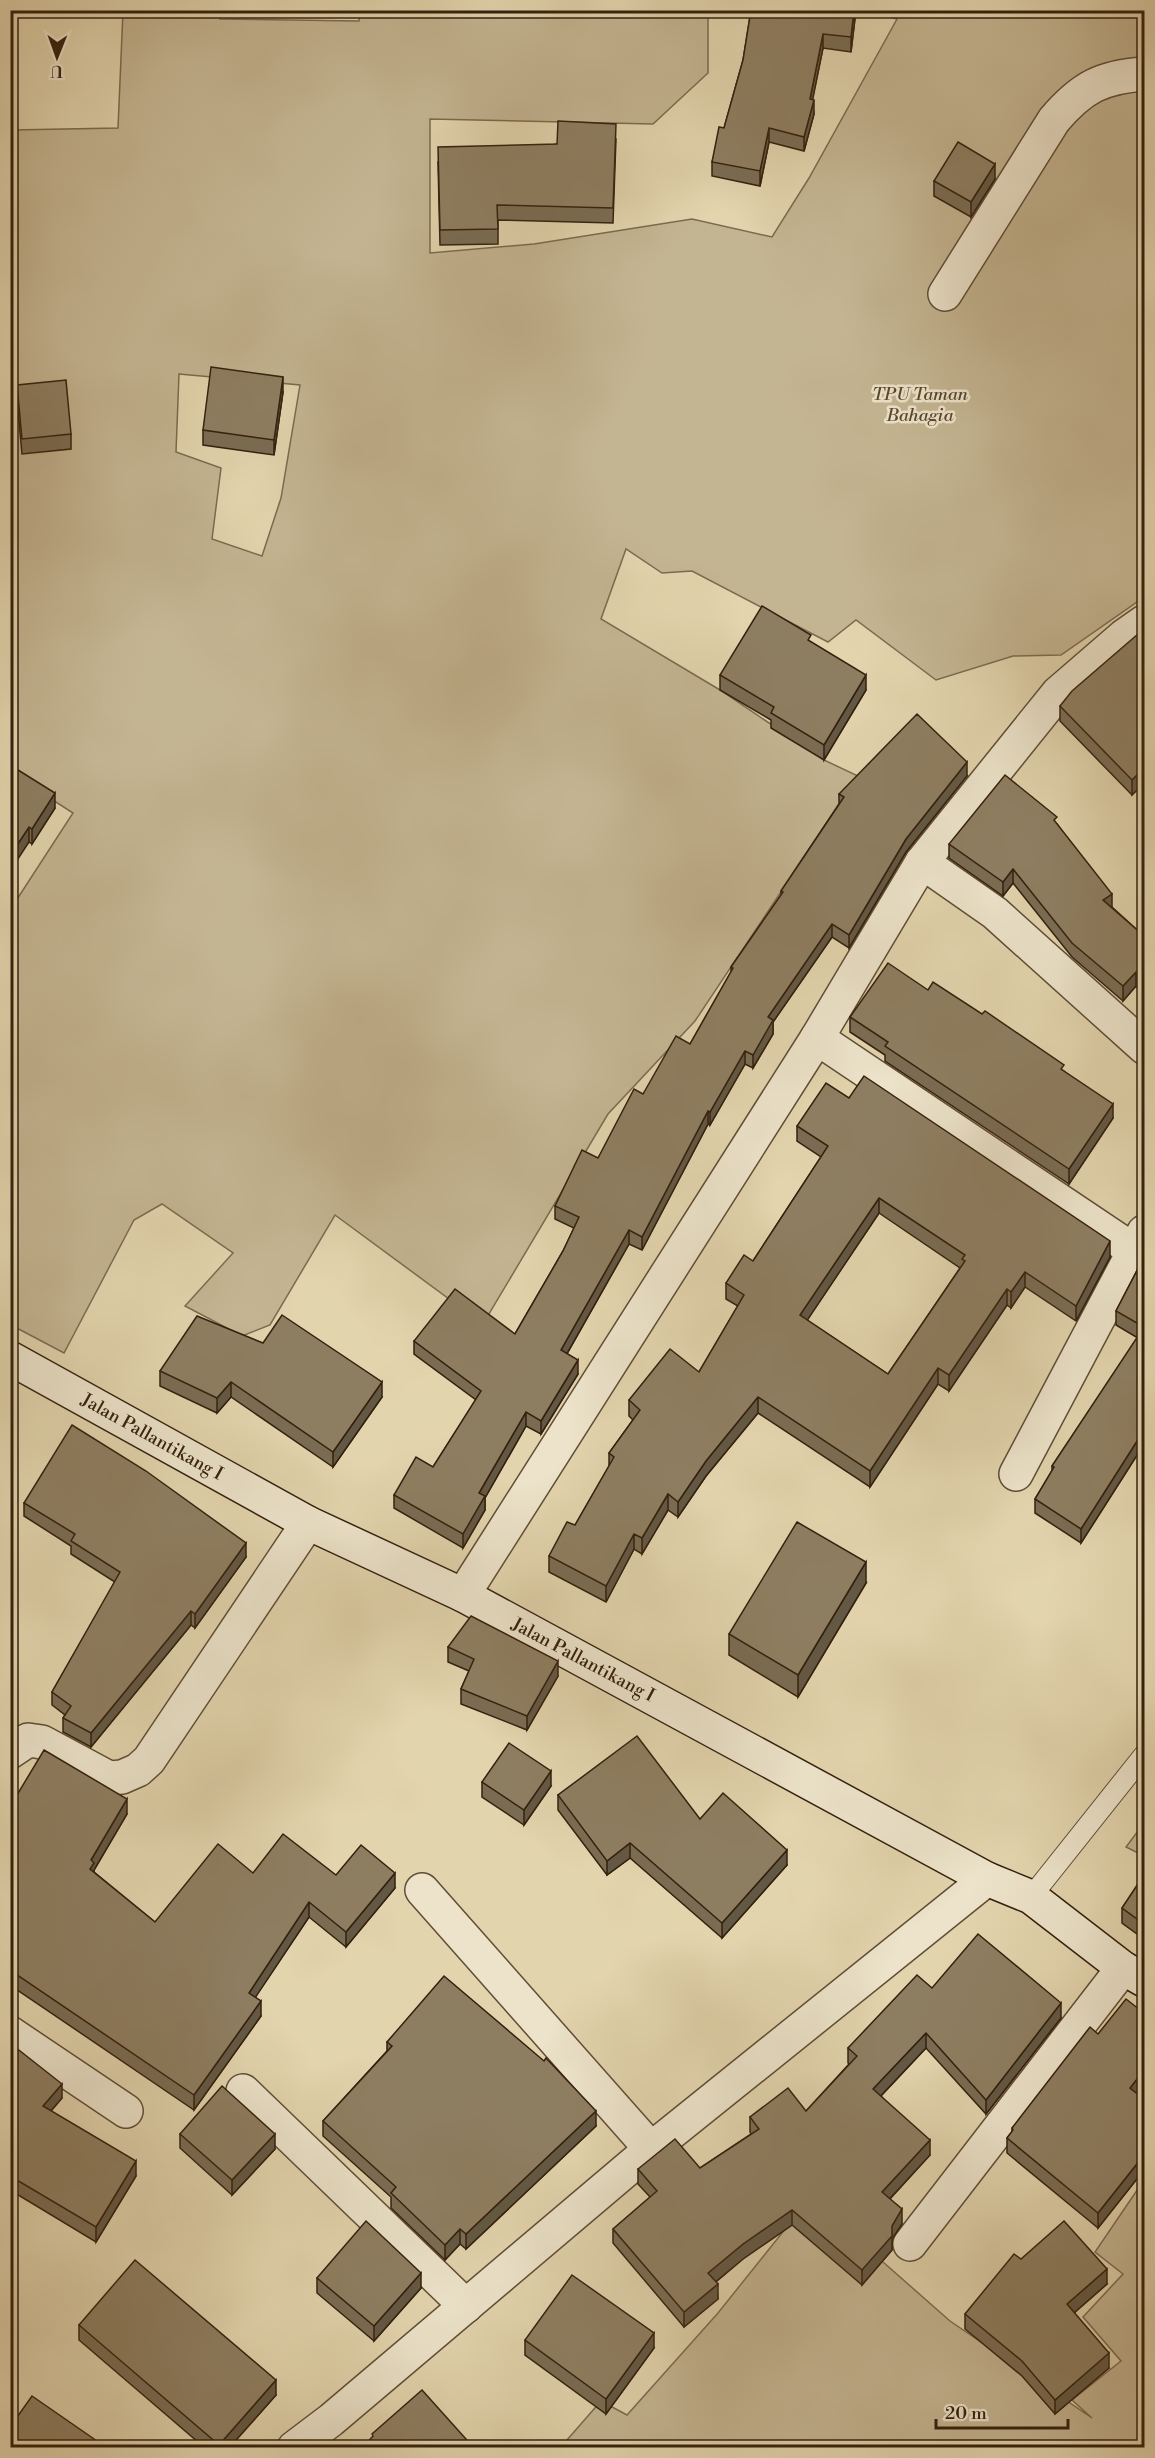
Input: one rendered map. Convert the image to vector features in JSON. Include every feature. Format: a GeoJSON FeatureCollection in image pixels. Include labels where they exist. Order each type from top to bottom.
{"type":"FeatureCollection","features":[{"type":"Feature","properties":{"kind":"street"},"geometry":{"type":"LineString","coordinates":[[945,294],[1054,120],[1072,98],[1117,77],[1144,74]]}},
{"type":"Feature","properties":{"kind":"street"},"geometry":{"type":"LineString","coordinates":[[463,1595],[817,1038],[922,862],[1058,693],[1124,636],[1144,622]]}},
{"type":"Feature","properties":{"kind":"street"},"geometry":{"type":"LineString","coordinates":[[922,862],[995,913],[1144,1047]]}},
{"type":"Feature","properties":{"kind":"street"},"geometry":{"type":"LineString","coordinates":[[817,1038],[1139,1241],[1016,1474]]}},
{"type":"Feature","properties":{"kind":"street","name":"Jalan Pallantikang I"},"geometry":{"type":"LineString","coordinates":[[10,1358],[308,1523],[463,1595],[987,1879],[1031,1897],[1134,1974]]}},
{"type":"Feature","properties":{"kind":"street"},"geometry":{"type":"LineString","coordinates":[[10,1752],[28,1740],[42,1742],[109,1778],[122,1777],[138,1770],[149,1760],[308,1523]]}},
{"type":"Feature","properties":{"kind":"street"},"geometry":{"type":"LineString","coordinates":[[294,2448],[331,2420],[651,2149],[987,1879]]}},
{"type":"Feature","properties":{"kind":"street"},"geometry":{"type":"LineString","coordinates":[[422,1890],[651,2149]]}},
{"type":"Feature","properties":{"kind":"street"},"geometry":{"type":"LineString","coordinates":[[910,2244],[1134,1974]]}},
{"type":"Feature","properties":{"kind":"street"},"geometry":{"type":"LineString","coordinates":[[10,2033],[126,2111]]}},
{"type":"Feature","properties":{"kind":"street"},"geometry":{"type":"LineString","coordinates":[[243,2091],[466,2306]]}},
{"type":"Feature","properties":{"kind":"lane"},"geometry":{"type":"LineString","coordinates":[[1031,1897],[1144,1755]]}},
{"type":"Feature","properties":{"kind":"green space","name":"TPU Taman Bahagia"},"geometry":{"type":"Polygon","coordinates":[[[221,10],[220,19],[359,21],[360,10],[708,11],[708,73],[653,124],[430,119],[430,253],[534,244],[692,219],[772,237],[809,178],[897,19],[869,11],[1144,11],[1144,597],[1061,655],[1013,656],[936,680],[856,620],[828,642],[692,571],[662,573],[626,549],[601,619],[720,690],[824,760],[858,776],[695,1021],[608,1114],[483,1324],[335,1215],[270,1325],[242,1336],[185,1306],[233,1253],[162,1204],[134,1220],[64,1353],[11,1325],[10,910],[73,813],[11,773],[11,130],[118,128],[123,11],[221,10]],[[179,374],[176,452],[221,468],[212,539],[262,556],[281,498],[300,385],[179,374]]]}},
{"type":"Feature","properties":{"kind":"green space"},"geometry":{"type":"Polygon","coordinates":[[[1144,1823],[1144,1856],[1126,1847],[1144,1823]]]}},
{"type":"Feature","properties":{"kind":"green space"},"geometry":{"type":"Polygon","coordinates":[[[1144,2180],[1144,2447],[560,2448],[601,2401],[627,2415],[718,2313],[806,2203],[883,2262],[950,2321],[1092,2418],[1072,2400],[1121,2361],[1083,2317],[1123,2274],[1095,2252],[1144,2180]]]}},
{"type":"Feature","properties":{"kind":"building"},"geometry":{"type":"Polygon","coordinates":[[[751,10],[854,10],[851,37],[823,34],[810,99],[814,100],[804,137],[769,128],[760,171],[712,162],[719,127],[724,128],[743,60],[751,10]]]}},
{"type":"Feature","properties":{"kind":"building"},"geometry":{"type":"Polygon","coordinates":[[[558,121],[616,124],[613,208],[497,205],[498,229],[440,230],[438,147],[557,144],[558,121]]]}},
{"type":"Feature","properties":{"kind":"building"},"geometry":{"type":"Polygon","coordinates":[[[958,142],[995,164],[971,202],[934,181],[958,142]]]}},
{"type":"Feature","properties":{"kind":"building"},"geometry":{"type":"Polygon","coordinates":[[[211,367],[283,377],[274,440],[203,430],[211,367]]]}},
{"type":"Feature","properties":{"kind":"building"},"geometry":{"type":"Polygon","coordinates":[[[66,380],[71,434],[22,439],[17,385],[66,380]]]}},
{"type":"Feature","properties":{"kind":"building"},"geometry":{"type":"Polygon","coordinates":[[[762,606],[811,635],[808,640],[866,675],[824,745],[771,713],[774,707],[720,675],[762,606]]]}},
{"type":"Feature","properties":{"kind":"building"},"geometry":{"type":"Polygon","coordinates":[[[1138,634],[1144,641],[1144,768],[1132,780],[1060,706],[1072,691],[1138,634]]]}},
{"type":"Feature","properties":{"kind":"building"},"geometry":{"type":"Polygon","coordinates":[[[917,714],[967,762],[906,839],[849,935],[832,924],[768,1017],[773,1020],[753,1055],[745,1051],[710,1112],[708,1111],[642,1237],[629,1230],[561,1350],[578,1360],[541,1421],[526,1412],[479,1493],[485,1496],[463,1534],[394,1495],[416,1457],[433,1467],[481,1391],[414,1341],[455,1289],[515,1334],[563,1251],[579,1217],[555,1206],[582,1150],[598,1158],[634,1089],[643,1094],[676,1036],[690,1044],[733,968],[731,967],[844,797],[839,794],[917,714]]]}},
{"type":"Feature","properties":{"kind":"building"},"geometry":{"type":"Polygon","coordinates":[[[10,765],[55,793],[32,829],[29,827],[10,856],[10,765]]]}},
{"type":"Feature","properties":{"kind":"building"},"geometry":{"type":"Polygon","coordinates":[[[1005,775],[1057,817],[1054,820],[1112,894],[1103,900],[1144,936],[1144,980],[1136,972],[1123,986],[1072,943],[1013,869],[1003,882],[949,844],[1005,775]]]}},
{"type":"Feature","properties":{"kind":"building"},"geometry":{"type":"Polygon","coordinates":[[[888,963],[928,990],[933,982],[982,1014],[985,1011],[1064,1065],[1061,1069],[1113,1104],[1069,1169],[885,1046],[888,1042],[850,1017],[888,963]]]}},
{"type":"Feature","properties":{"kind":"building"},"geometry":{"type":"Polygon","coordinates":[[[864,1076],[1110,1241],[1076,1306],[1025,1272],[1011,1292],[1007,1289],[949,1375],[938,1368],[870,1471],[758,1397],[706,1461],[678,1502],[668,1494],[642,1538],[634,1534],[606,1586],[549,1556],[567,1522],[575,1525],[614,1457],[609,1453],[640,1410],[629,1400],[670,1349],[699,1372],[744,1295],[726,1283],[744,1255],[753,1261],[828,1146],[797,1126],[826,1083],[849,1098],[864,1076]],[[879,1198],[800,1315],[888,1374],[965,1261],[962,1259],[965,1255],[879,1198]]]}},
{"type":"Feature","properties":{"kind":"building"},"geometry":{"type":"Polygon","coordinates":[[[1144,1257],[1144,1327],[1116,1311],[1144,1257]]]}},
{"type":"Feature","properties":{"kind":"building"},"geometry":{"type":"Polygon","coordinates":[[[282,1315],[382,1382],[333,1452],[231,1382],[217,1398],[160,1371],[197,1316],[263,1343],[282,1315]]]}},
{"type":"Feature","properties":{"kind":"building"},"geometry":{"type":"Polygon","coordinates":[[[1144,1327],[1144,1434],[1142,1439],[1139,1438],[1081,1529],[1035,1499],[1054,1467],[1052,1466],[1144,1327]]]}},
{"type":"Feature","properties":{"kind":"building"},"geometry":{"type":"Polygon","coordinates":[[[72,1425],[146,1471],[246,1543],[195,1614],[191,1611],[91,1733],[63,1718],[71,1706],[52,1692],[120,1572],[71,1541],[75,1534],[24,1503],[72,1425]]]}},
{"type":"Feature","properties":{"kind":"building"},"geometry":{"type":"Polygon","coordinates":[[[797,1522],[866,1562],[798,1675],[729,1634],[797,1522]]]}},
{"type":"Feature","properties":{"kind":"building"},"geometry":{"type":"Polygon","coordinates":[[[471,1616],[558,1661],[527,1716],[461,1689],[474,1659],[448,1647],[471,1616]]]}},
{"type":"Feature","properties":{"kind":"building"},"geometry":{"type":"Polygon","coordinates":[[[637,1736],[700,1819],[723,1793],[787,1850],[722,1923],[630,1843],[607,1861],[558,1795],[637,1736]]]}},
{"type":"Feature","properties":{"kind":"building"},"geometry":{"type":"Polygon","coordinates":[[[509,1743],[551,1771],[524,1810],[482,1782],[509,1743]]]}},
{"type":"Feature","properties":{"kind":"building"},"geometry":{"type":"Polygon","coordinates":[[[44,1750],[127,1799],[91,1860],[94,1863],[90,1869],[155,1922],[218,1844],[253,1873],[283,1834],[336,1875],[361,1845],[395,1873],[346,1932],[309,1902],[249,1993],[261,2001],[194,2095],[10,1970],[10,1804],[44,1750]]]}},
{"type":"Feature","properties":{"kind":"building"},"geometry":{"type":"Polygon","coordinates":[[[1144,1875],[1144,1924],[1122,1908],[1144,1875]]]}},
{"type":"Feature","properties":{"kind":"building"},"geometry":{"type":"Polygon","coordinates":[[[978,1934],[1061,2003],[986,2100],[926,2033],[873,2089],[930,2140],[882,2192],[902,2209],[892,2226],[892,2236],[862,2270],[792,2210],[743,2244],[708,2273],[718,2284],[684,2312],[613,2229],[657,2191],[638,2169],[675,2139],[700,2168],[759,2129],[750,2117],[788,2088],[806,2111],[857,2056],[848,2048],[917,1975],[932,1988],[978,1934]]]}},
{"type":"Feature","properties":{"kind":"building"},"geometry":{"type":"Polygon","coordinates":[[[444,1976],[544,2061],[546,2058],[596,2111],[466,2234],[460,2229],[445,2245],[391,2193],[396,2187],[323,2121],[392,2046],[387,2042],[444,1976]]]}},
{"type":"Feature","properties":{"kind":"building"},"geometry":{"type":"Polygon","coordinates":[[[1126,1999],[1144,2013],[1144,2070],[1130,2088],[1144,2099],[1144,2155],[1098,2213],[1007,2138],[1012,2128],[1090,2027],[1098,2034],[1126,1999]]]}},
{"type":"Feature","properties":{"kind":"building"},"geometry":{"type":"Polygon","coordinates":[[[10,2043],[62,2084],[43,2106],[136,2161],[96,2227],[10,2176],[10,2043]]]}},
{"type":"Feature","properties":{"kind":"building"},"geometry":{"type":"Polygon","coordinates":[[[222,2086],[275,2134],[232,2180],[180,2134],[222,2086]]]}},
{"type":"Feature","properties":{"kind":"building"},"geometry":{"type":"Polygon","coordinates":[[[366,2221],[421,2273],[374,2326],[317,2278],[366,2221]]]}},
{"type":"Feature","properties":{"kind":"building"},"geometry":{"type":"Polygon","coordinates":[[[1064,2221],[1107,2269],[1067,2304],[1109,2353],[1055,2400],[1022,2361],[965,2314],[1014,2254],[1021,2259],[1064,2221]]]}},
{"type":"Feature","properties":{"kind":"building"},"geometry":{"type":"Polygon","coordinates":[[[135,2260],[276,2380],[219,2445],[79,2325],[135,2260]]]}},
{"type":"Feature","properties":{"kind":"building"},"geometry":{"type":"Polygon","coordinates":[[[572,2275],[654,2333],[606,2399],[525,2340],[572,2275]]]}},
{"type":"Feature","properties":{"kind":"building"},"geometry":{"type":"Polygon","coordinates":[[[422,2390],[474,2448],[362,2448],[373,2436],[372,2434],[422,2390]]]}},
{"type":"Feature","properties":{"kind":"building"},"geometry":{"type":"Polygon","coordinates":[[[32,2396],[107,2448],[10,2448],[10,2427],[32,2396]]]}}]}
